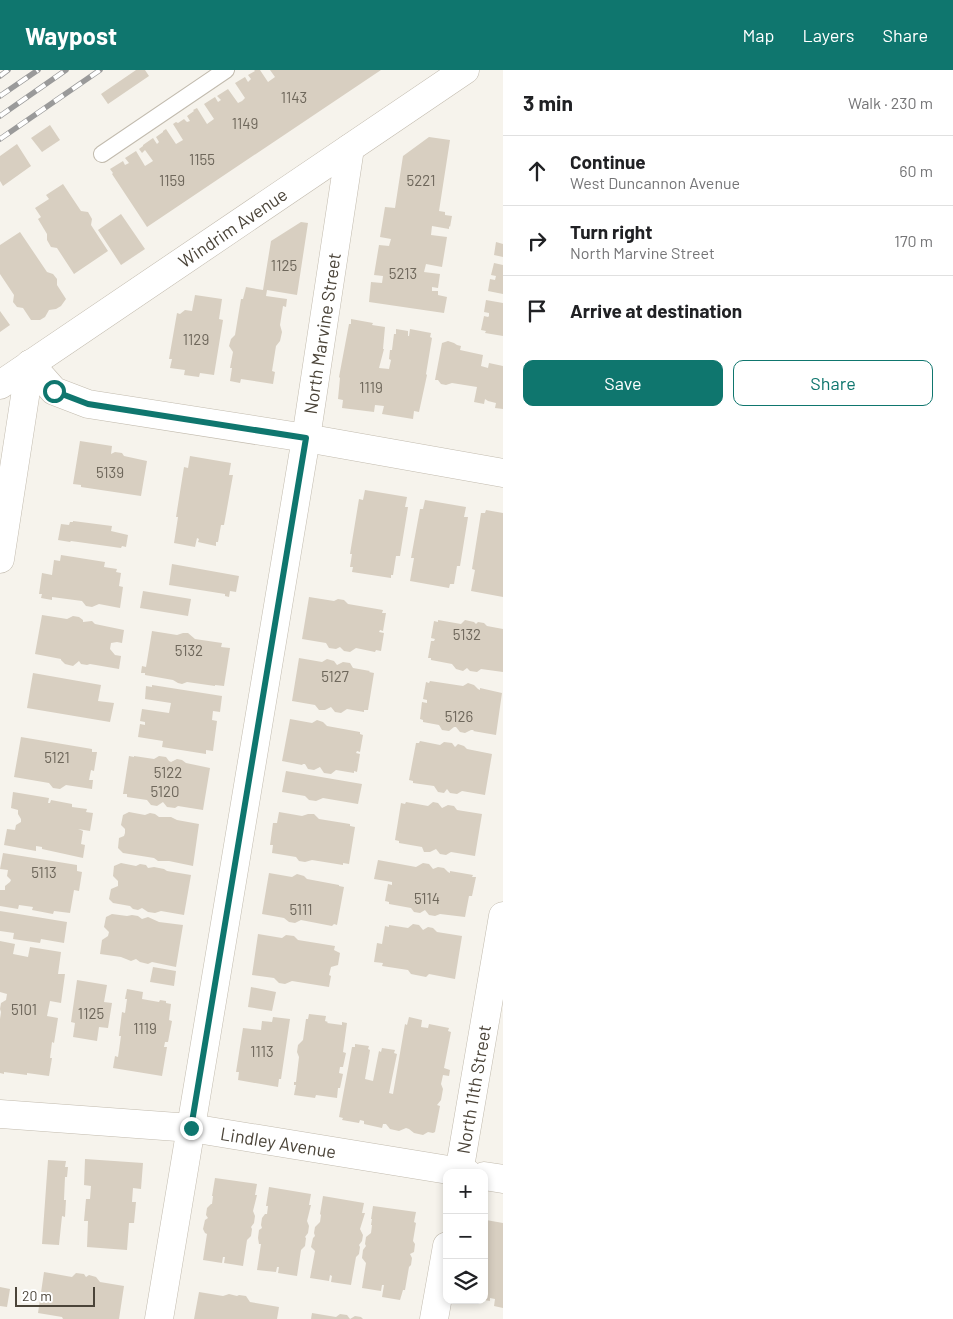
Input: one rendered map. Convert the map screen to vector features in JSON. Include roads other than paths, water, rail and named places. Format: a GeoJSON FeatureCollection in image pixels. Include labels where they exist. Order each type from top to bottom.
{"type":"FeatureCollection","features":[{"type":"Feature","properties":{"kind":"street","name":"Windrim Avenue"},"geometry":{"type":"LineString","coordinates":[[0,385],[466,70]]}},
{"type":"Feature","properties":{"kind":"street","name":"North Marvine Street"},"geometry":{"type":"LineString","coordinates":[[159,1319],[306,438],[350,148]]}},
{"type":"Feature","properties":{"kind":"street"},"geometry":{"type":"LineString","coordinates":[[30,364],[54,391],[88,404],[306,438],[503,473]]}},
{"type":"Feature","properties":{"kind":"street"},"geometry":{"type":"LineString","coordinates":[[0,559],[30,364]]}},
{"type":"Feature","properties":{"kind":"street","name":"North 11th Street"},"geometry":{"type":"LineString","coordinates":[[469,1169],[503,916]]}},
{"type":"Feature","properties":{"kind":"street","name":"Lindley Avenue"},"geometry":{"type":"LineString","coordinates":[[0,1114],[191,1128],[443,1169]]}},
{"type":"Feature","properties":{"kind":"street","name":"Lindley Avenue"},"geometry":{"type":"LineString","coordinates":[[488,1176],[503,1179]]}},
{"type":"Feature","properties":{"kind":"street"},"geometry":{"type":"LineString","coordinates":[[434,1319],[445,1259]]}},
{"type":"Feature","properties":{"kind":"lane"},"geometry":{"type":"LineString","coordinates":[[102,154],[226,70]]}},
{"type":"Feature","properties":{"kind":"railway"},"geometry":{"type":"LineString","coordinates":[[0,76],[8,70]]}},
{"type":"Feature","properties":{"kind":"railway"},"geometry":{"type":"LineString","coordinates":[[0,96],[38,70]]}},
{"type":"Feature","properties":{"kind":"railway"},"geometry":{"type":"LineString","coordinates":[[0,116],[66,70]]}},
{"type":"Feature","properties":{"kind":"railway"},"geometry":{"type":"LineString","coordinates":[[0,139],[100,70]]}}]}
